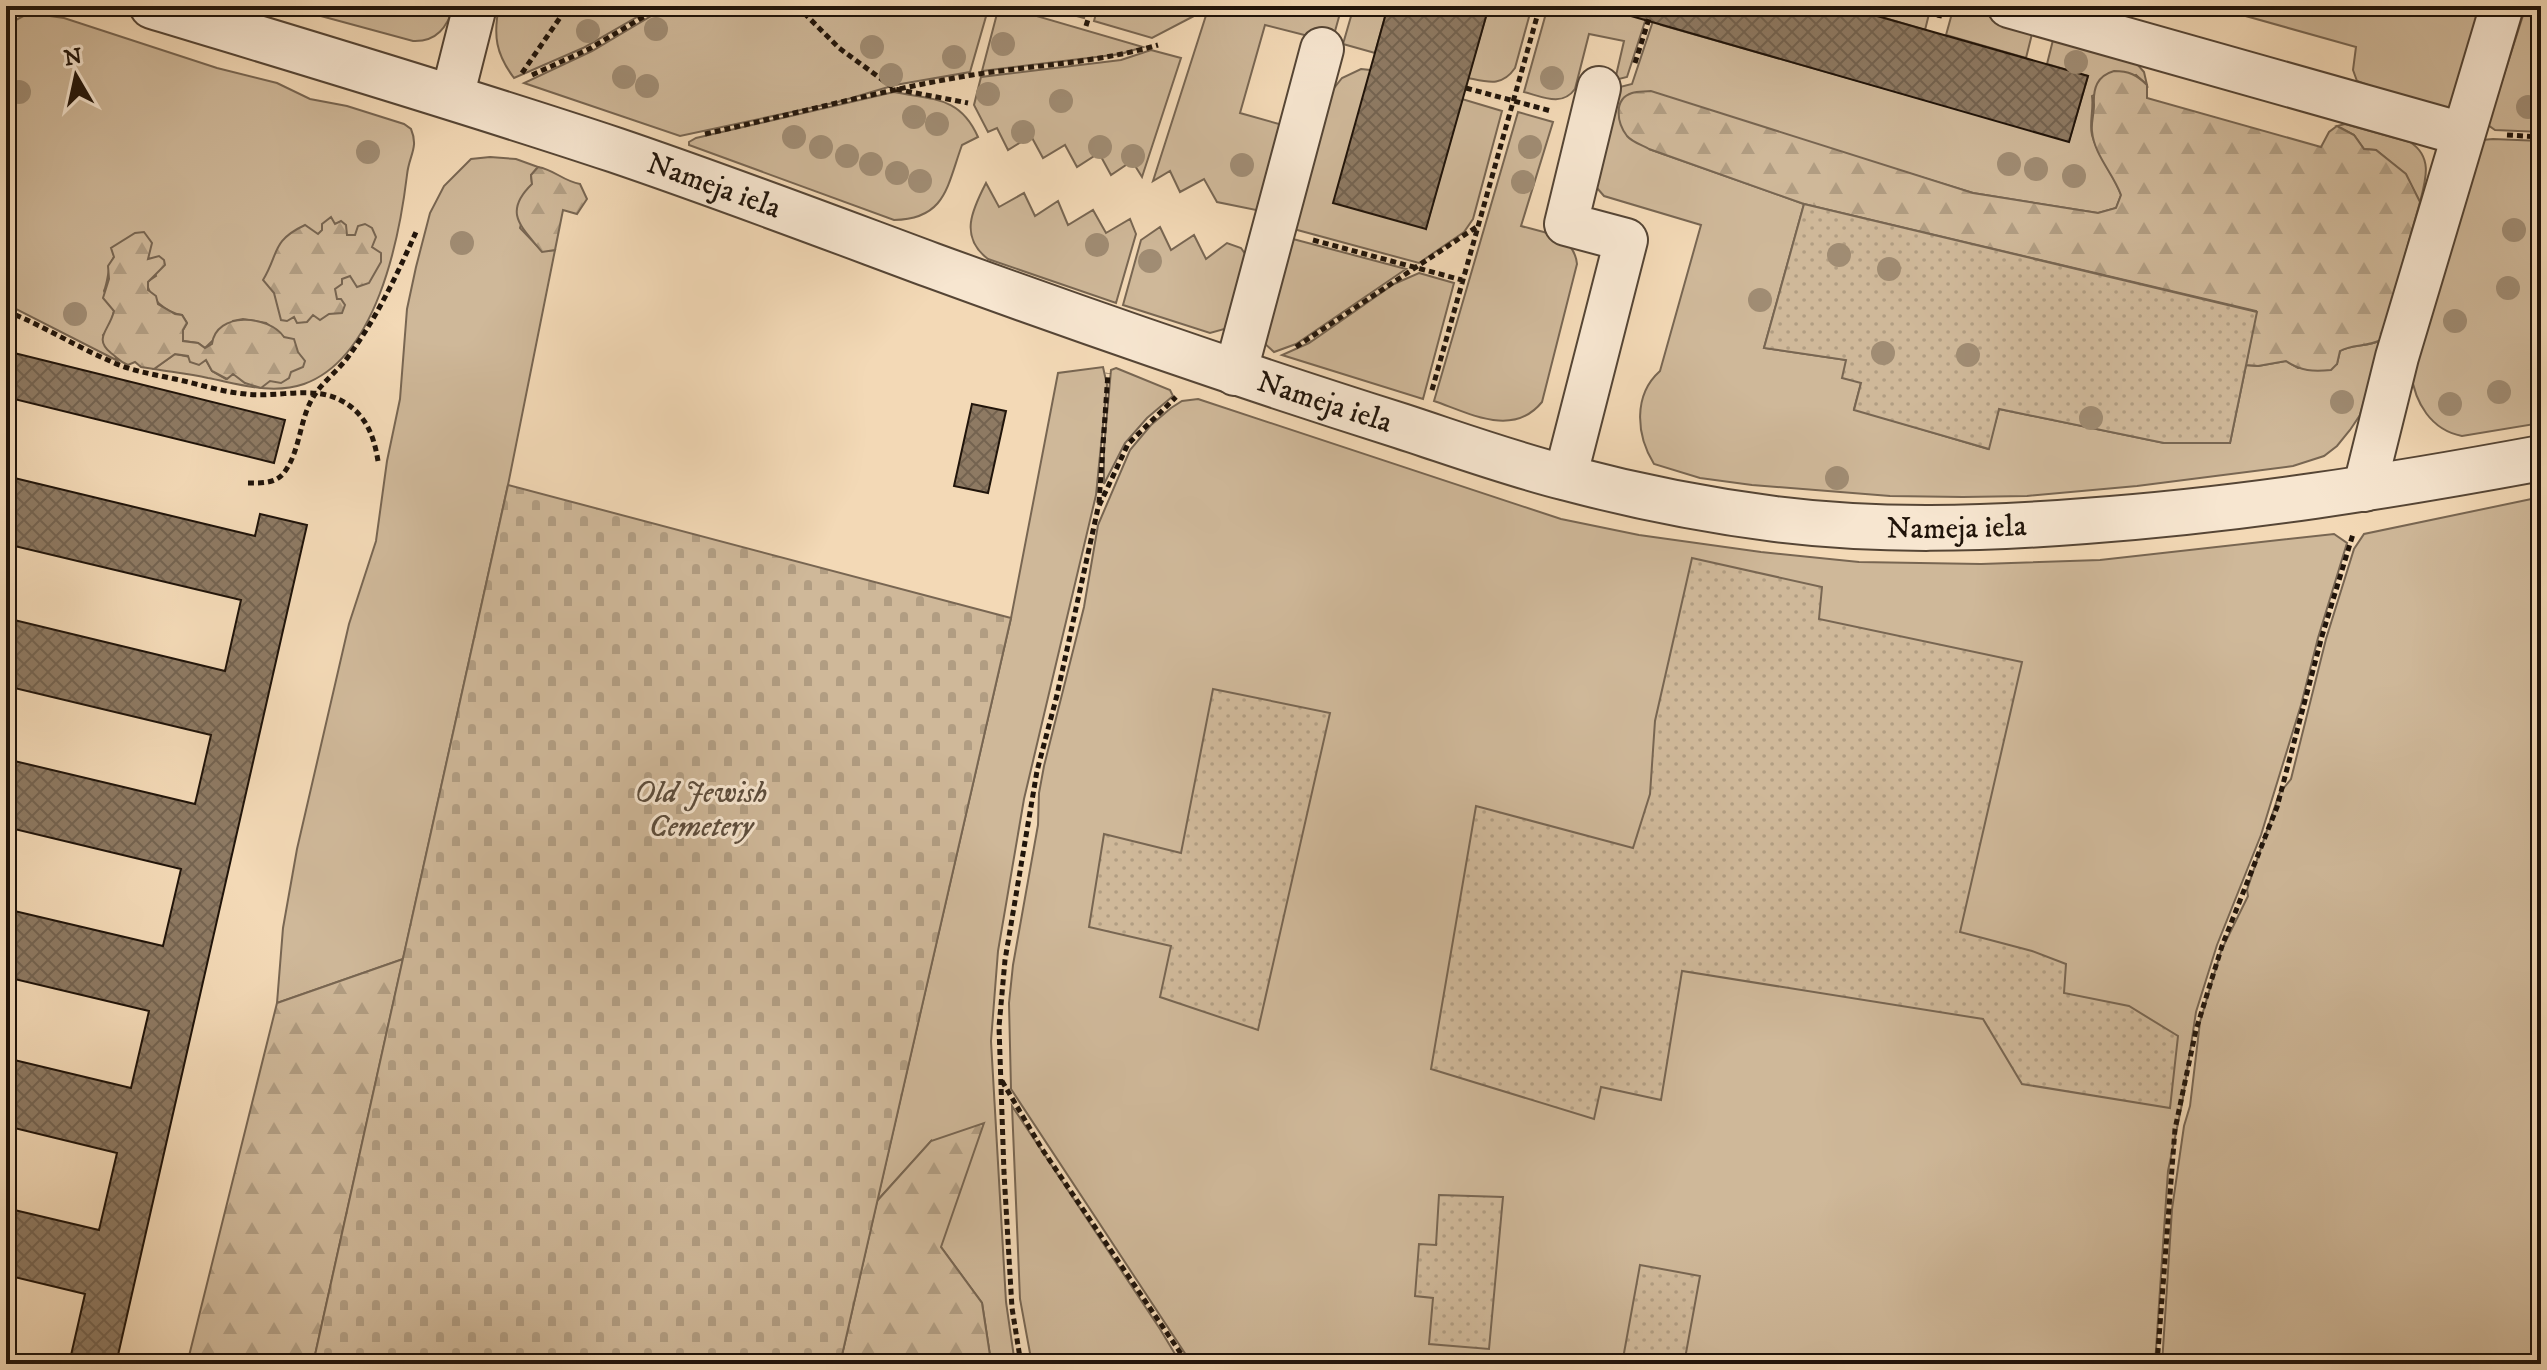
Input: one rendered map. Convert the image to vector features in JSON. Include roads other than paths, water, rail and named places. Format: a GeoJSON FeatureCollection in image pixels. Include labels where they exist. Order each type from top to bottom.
{"type":"FeatureCollection","features":[{"type":"Feature","properties":{"kind":"street","name":"Nameja iela"},"geometry":{"type":"LineString","coordinates":[[152,6],[452,97],[622,153],[1235,374],[1565,478],[1696,506],[1777,519],[1935,528],[2036,525],[2155,516],[2364,490],[2541,458]]}},
{"type":"Feature","properties":{"kind":"street"},"geometry":{"type":"LineString","coordinates":[[452,97],[475,6]]}},
{"type":"Feature","properties":{"kind":"street"},"geometry":{"type":"LineString","coordinates":[[2009,6],[2462,134]]}},
{"type":"Feature","properties":{"kind":"street"},"geometry":{"type":"LineString","coordinates":[[2364,490],[2397,357],[2502,6]]}},
{"type":"Feature","properties":{"kind":"street"},"geometry":{"type":"LineString","coordinates":[[1235,374],[1322,49]]}},
{"type":"Feature","properties":{"kind":"street"},"geometry":{"type":"LineString","coordinates":[[1565,478],[1626,240],[1566,224],[1595,105]]}},
{"type":"Feature","properties":{"kind":"park label","name":"Old Jewish Cemetery"},"geometry":{"type":"Point","coordinates":[701,809]}}]}
